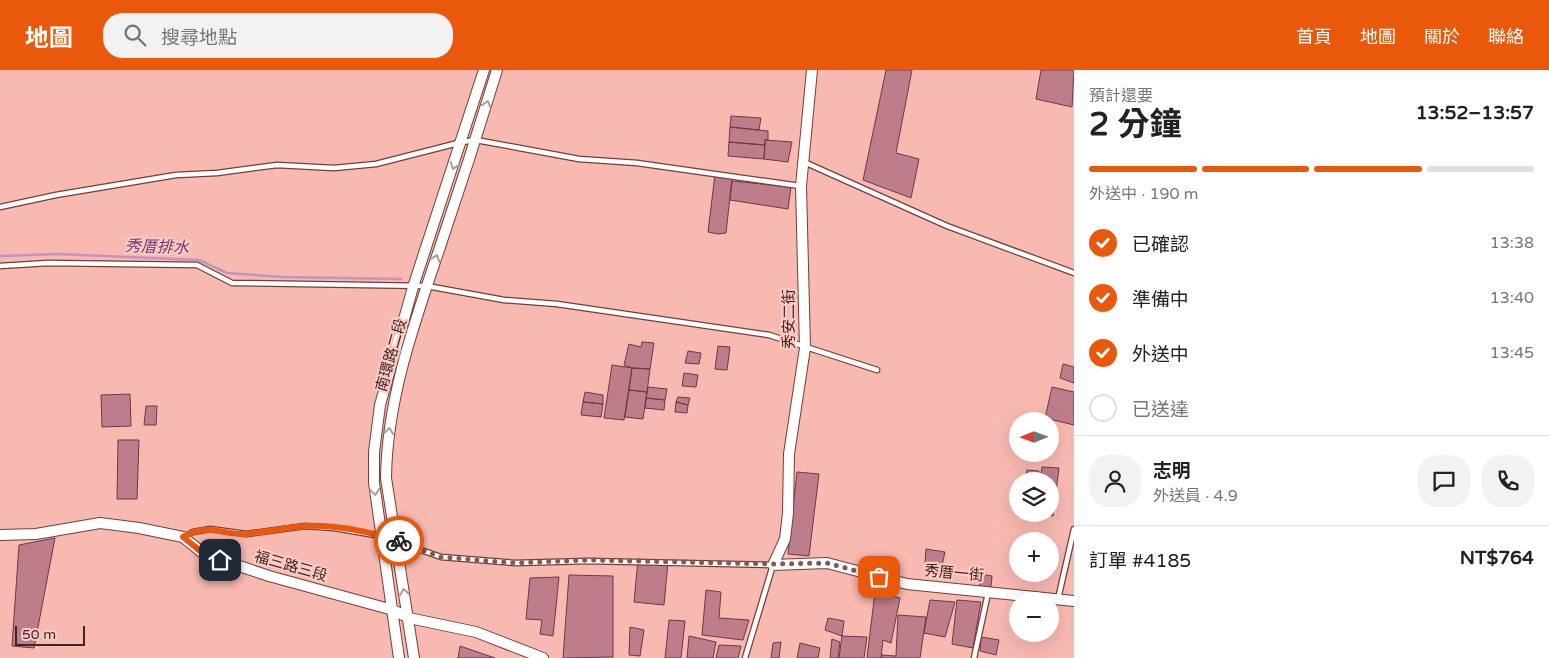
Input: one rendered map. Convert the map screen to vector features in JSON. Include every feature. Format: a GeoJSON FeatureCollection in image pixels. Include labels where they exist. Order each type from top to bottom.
{"type":"FeatureCollection","features":[{"type":"Feature","properties":{"kind":"street","name":"南環路二段"},"geometry":{"type":"LineString","coordinates":[[399,658],[374,483],[374,452],[380,405],[414,284],[484,70]]}},
{"type":"Feature","properties":{"kind":"street","name":"南環路二段"},"geometry":{"type":"LineString","coordinates":[[414,658],[409,618],[394,540],[386,478],[391,411],[427,286],[476,140],[497,70]]}},
{"type":"Feature","properties":{"kind":"street","name":"秀安二街"},"geometry":{"type":"LineString","coordinates":[[773,564],[785,539],[788,513],[789,454],[805,348],[801,186],[812,70]]}},
{"type":"Feature","properties":{"kind":"street","name":"福三路三段"},"geometry":{"type":"LineString","coordinates":[[0,535],[36,534],[100,523],[139,528],[183,537],[204,554],[269,576],[393,610],[409,618],[476,632],[543,658]]}},
{"type":"Feature","properties":{"kind":"street","name":"秀厝一街"},"geometry":{"type":"LineString","coordinates":[[773,564],[827,563],[907,584],[1009,593]]}},
{"type":"Feature","properties":{"kind":"street","name":"秀厝一街"},"geometry":{"type":"LineString","coordinates":[[1059,599],[1074,601]]}},
{"type":"Feature","properties":{"kind":"lane"},"geometry":{"type":"LineString","coordinates":[[0,207],[91,188],[176,175],[217,173],[277,165],[334,168],[376,164],[476,140],[579,159],[646,164],[801,186]]}},
{"type":"Feature","properties":{"kind":"lane"},"geometry":{"type":"LineString","coordinates":[[804,162],[948,226],[1074,273]]}},
{"type":"Feature","properties":{"kind":"lane"},"geometry":{"type":"LineString","coordinates":[[0,266],[48,263],[198,265],[232,283],[414,284],[504,300],[557,304],[769,335],[877,370]]}},
{"type":"Feature","properties":{"kind":"lane"},"geometry":{"type":"LineString","coordinates":[[183,537],[193,532],[210,529],[246,534],[305,526],[334,528],[381,536],[440,557],[515,563],[588,560],[773,564],[745,658]]}},
{"type":"Feature","properties":{"kind":"lane"},"geometry":{"type":"LineString","coordinates":[[1059,595],[1074,529]]}},
{"type":"Feature","properties":{"kind":"lane"},"geometry":{"type":"LineString","coordinates":[[974,658],[989,591]]}},
{"type":"Feature","properties":{"kind":"building"},"geometry":{"type":"Polygon","coordinates":[[[886,70],[912,70],[896,153],[919,159],[911,198],[863,180],[886,70]]]}},
{"type":"Feature","properties":{"kind":"building"},"geometry":{"type":"Polygon","coordinates":[[[1041,70],[1074,70],[1072,107],[1036,99],[1041,70]]]}},
{"type":"Feature","properties":{"kind":"building"},"geometry":{"type":"Polygon","coordinates":[[[731,116],[761,118],[759,130],[730,127],[731,116]]]}},
{"type":"Feature","properties":{"kind":"building"},"geometry":{"type":"Polygon","coordinates":[[[730,127],[768,131],[768,140],[765,140],[765,145],[729,142],[730,127]]]}},
{"type":"Feature","properties":{"kind":"building"},"geometry":{"type":"Polygon","coordinates":[[[765,140],[792,142],[788,162],[764,159],[765,140]]]}},
{"type":"Feature","properties":{"kind":"building"},"geometry":{"type":"Polygon","coordinates":[[[729,142],[765,145],[764,159],[728,156],[729,142]]]}},
{"type":"Feature","properties":{"kind":"building"},"geometry":{"type":"Polygon","coordinates":[[[715,174],[732,178],[726,233],[718,234],[708,232],[715,174]]]}},
{"type":"Feature","properties":{"kind":"building"},"geometry":{"type":"Polygon","coordinates":[[[732,181],[791,187],[788,209],[730,200],[732,181]]]}},
{"type":"Feature","properties":{"kind":"building"},"geometry":{"type":"Polygon","coordinates":[[[642,342],[654,343],[650,369],[632,368],[624,365],[629,344],[641,347],[642,342]]]}},
{"type":"Feature","properties":{"kind":"building"},"geometry":{"type":"Polygon","coordinates":[[[718,346],[730,347],[727,370],[715,369],[718,346]]]}},
{"type":"Feature","properties":{"kind":"building"},"geometry":{"type":"Polygon","coordinates":[[[688,351],[701,353],[699,364],[685,363],[688,351]]]}},
{"type":"Feature","properties":{"kind":"building"},"geometry":{"type":"Polygon","coordinates":[[[1063,364],[1074,367],[1074,383],[1060,378],[1063,364]]]}},
{"type":"Feature","properties":{"kind":"building"},"geometry":{"type":"Polygon","coordinates":[[[612,365],[632,368],[624,420],[604,418],[612,365]]]}},
{"type":"Feature","properties":{"kind":"building"},"geometry":{"type":"Polygon","coordinates":[[[632,368],[650,369],[647,392],[629,390],[632,368]]]}},
{"type":"Feature","properties":{"kind":"building"},"geometry":{"type":"Polygon","coordinates":[[[684,373],[698,375],[696,387],[682,386],[684,373]]]}},
{"type":"Feature","properties":{"kind":"building"},"geometry":{"type":"Polygon","coordinates":[[[648,387],[667,389],[665,400],[646,398],[648,387]]]}},
{"type":"Feature","properties":{"kind":"building"},"geometry":{"type":"Polygon","coordinates":[[[1052,387],[1074,392],[1074,425],[1059,421],[1059,412],[1046,412],[1052,387]]]}},
{"type":"Feature","properties":{"kind":"building"},"geometry":{"type":"Polygon","coordinates":[[[629,390],[647,392],[643,419],[625,417],[629,390]]]}},
{"type":"Feature","properties":{"kind":"building"},"geometry":{"type":"Polygon","coordinates":[[[585,392],[603,395],[603,404],[583,402],[585,392]]]}},
{"type":"Feature","properties":{"kind":"building"},"geometry":{"type":"Polygon","coordinates":[[[130,394],[131,426],[102,427],[101,395],[130,394]]]}},
{"type":"Feature","properties":{"kind":"building"},"geometry":{"type":"Polygon","coordinates":[[[678,397],[690,398],[688,405],[676,402],[678,397]]]}},
{"type":"Feature","properties":{"kind":"building"},"geometry":{"type":"Polygon","coordinates":[[[646,398],[665,400],[664,410],[645,408],[646,398]]]}},
{"type":"Feature","properties":{"kind":"building"},"geometry":{"type":"Polygon","coordinates":[[[583,402],[603,404],[601,417],[581,415],[583,402]]]}},
{"type":"Feature","properties":{"kind":"building"},"geometry":{"type":"Polygon","coordinates":[[[676,402],[688,405],[687,413],[675,412],[676,402]]]}},
{"type":"Feature","properties":{"kind":"building"},"geometry":{"type":"Polygon","coordinates":[[[146,406],[157,406],[156,425],[144,425],[146,406]]]}},
{"type":"Feature","properties":{"kind":"building"},"geometry":{"type":"Polygon","coordinates":[[[118,440],[139,440],[137,499],[117,499],[118,440]]]}},
{"type":"Feature","properties":{"kind":"building"},"geometry":{"type":"Polygon","coordinates":[[[1042,467],[1059,468],[1058,472],[1041,472],[1042,467]]]}},
{"type":"Feature","properties":{"kind":"building"},"geometry":{"type":"Polygon","coordinates":[[[1027,470],[1039,471],[1039,472],[1027,472],[1027,470]]]}},
{"type":"Feature","properties":{"kind":"building"},"geometry":{"type":"Polygon","coordinates":[[[797,472],[819,474],[809,556],[788,554],[797,472]]]}},
{"type":"Feature","properties":{"kind":"building"},"geometry":{"type":"Polygon","coordinates":[[[55,538],[34,648],[12,646],[19,545],[55,538]]]}},
{"type":"Feature","properties":{"kind":"building"},"geometry":{"type":"Polygon","coordinates":[[[926,549],[945,552],[942,566],[925,563],[926,549]]]}},
{"type":"Feature","properties":{"kind":"building"},"geometry":{"type":"Polygon","coordinates":[[[638,559],[668,562],[664,605],[634,602],[638,559]]]}},
{"type":"Feature","properties":{"kind":"building"},"geometry":{"type":"Polygon","coordinates":[[[981,574],[992,576],[990,597],[978,594],[981,574]]]}},
{"type":"Feature","properties":{"kind":"building"},"geometry":{"type":"Polygon","coordinates":[[[569,575],[613,576],[613,657],[563,658],[569,575]]]}},
{"type":"Feature","properties":{"kind":"building"},"geometry":{"type":"Polygon","coordinates":[[[559,577],[553,636],[540,634],[542,620],[526,619],[530,578],[559,577]]]}},
{"type":"Feature","properties":{"kind":"building"},"geometry":{"type":"Polygon","coordinates":[[[706,590],[721,592],[719,618],[749,620],[743,640],[702,635],[706,590]]]}},
{"type":"Feature","properties":{"kind":"building"},"geometry":{"type":"Polygon","coordinates":[[[875,592],[900,598],[891,643],[883,640],[881,658],[867,658],[875,592]]]}},
{"type":"Feature","properties":{"kind":"building"},"geometry":{"type":"Polygon","coordinates":[[[930,600],[955,602],[945,637],[924,633],[930,600]]]}},
{"type":"Feature","properties":{"kind":"building"},"geometry":{"type":"Polygon","coordinates":[[[957,600],[981,602],[973,648],[952,644],[957,600]]]}},
{"type":"Feature","properties":{"kind":"building"},"geometry":{"type":"Polygon","coordinates":[[[898,615],[926,617],[920,658],[882,658],[882,655],[896,656],[898,615]]]}},
{"type":"Feature","properties":{"kind":"building"},"geometry":{"type":"Polygon","coordinates":[[[828,618],[844,621],[842,636],[825,630],[828,618]]]}},
{"type":"Feature","properties":{"kind":"building"},"geometry":{"type":"Polygon","coordinates":[[[669,620],[685,621],[681,658],[665,658],[669,620]]]}},
{"type":"Feature","properties":{"kind":"building"},"geometry":{"type":"Polygon","coordinates":[[[630,627],[644,630],[640,656],[629,655],[630,627]]]}},
{"type":"Feature","properties":{"kind":"building"},"geometry":{"type":"Polygon","coordinates":[[[689,636],[716,642],[713,658],[687,658],[689,636]]]}},
{"type":"Feature","properties":{"kind":"building"},"geometry":{"type":"Polygon","coordinates":[[[842,636],[867,637],[864,658],[839,658],[842,636]]]}},
{"type":"Feature","properties":{"kind":"building"},"geometry":{"type":"Polygon","coordinates":[[[981,637],[999,640],[996,655],[980,651],[981,637]]]}},
{"type":"Feature","properties":{"kind":"building"},"geometry":{"type":"Polygon","coordinates":[[[832,639],[840,642],[838,658],[830,658],[832,639]]]}},
{"type":"Feature","properties":{"kind":"building"},"geometry":{"type":"Polygon","coordinates":[[[781,642],[779,658],[771,658],[773,643],[781,642]]]}},
{"type":"Feature","properties":{"kind":"building"},"geometry":{"type":"Polygon","coordinates":[[[800,643],[820,648],[818,658],[797,658],[800,643]]]}},
{"type":"Feature","properties":{"kind":"building"},"geometry":{"type":"Polygon","coordinates":[[[719,645],[741,646],[738,658],[716,658],[719,645]]]}},
{"type":"Feature","properties":{"kind":"building"},"geometry":{"type":"Polygon","coordinates":[[[460,646],[495,658],[458,658],[460,646]]]}},
{"type":"Feature","properties":{"kind":"waterway","name":"秀厝排水"},"geometry":{"type":"LineString","coordinates":[[0,256],[58,254],[199,260],[227,273],[282,277],[401,279]]}},
{"type":"Feature","properties":{"kind":"way so far"},"geometry":{"type":"LineString","coordinates":[[399,541],[440,557],[515,563],[588,560],[604,562],[827,563],[879,577]]}},
{"type":"Feature","properties":{"kind":"route"},"geometry":{"type":"LineString","coordinates":[[220,560],[204,554],[183,537],[203,529],[246,534],[305,526],[334,528],[399,541]]}}]}
